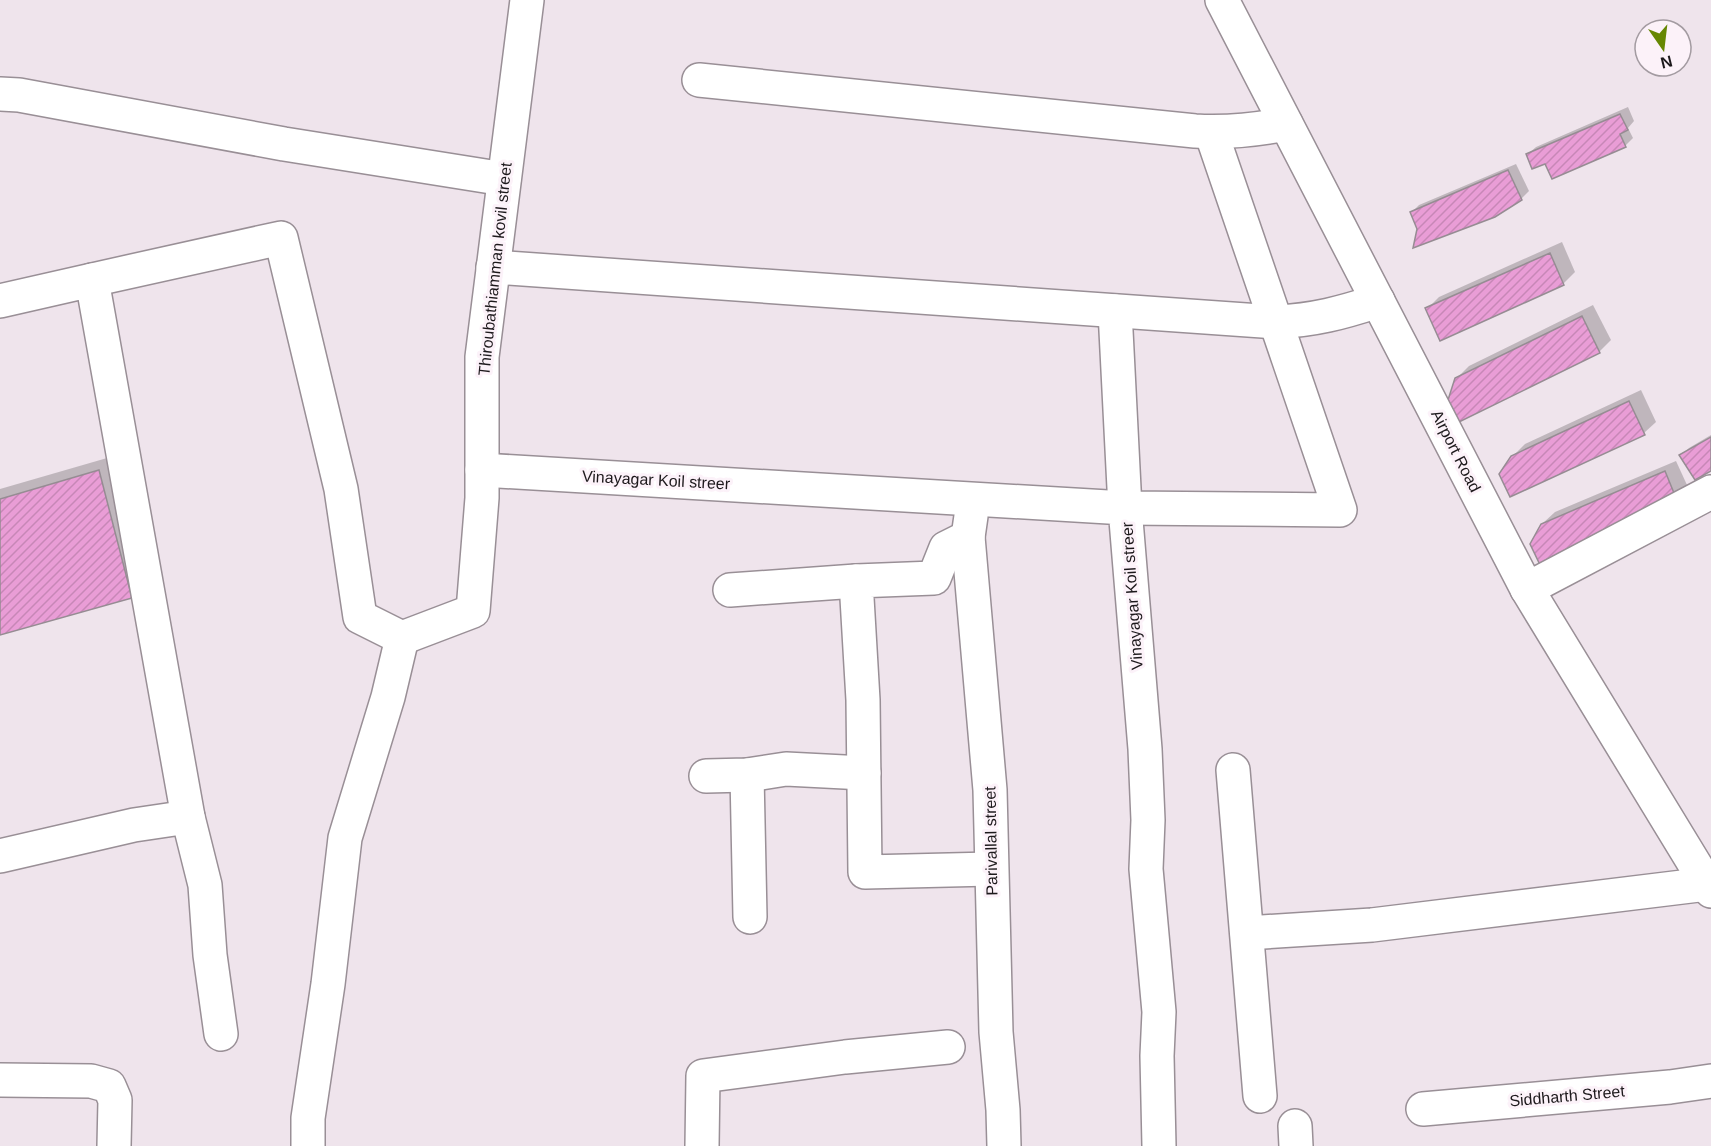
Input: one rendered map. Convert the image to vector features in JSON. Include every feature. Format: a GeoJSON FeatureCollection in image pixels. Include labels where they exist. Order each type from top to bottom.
{"type":"FeatureCollection","features":[{"type":"Feature","properties":{"kind":"street","name":"Thiroubathiamman kovil street"},"geometry":{"type":"LineString","coordinates":[[402,638],[473,611],[482,498],[482,357],[527,0]]}},
{"type":"Feature","properties":{"kind":"street","name":"Airport Road"},"geometry":{"type":"LineString","coordinates":[[1222,0],[1527,589],[1709,887]]}},
{"type":"Feature","properties":{"kind":"street"},"geometry":{"type":"LineString","coordinates":[[699,80],[1211,132],[1249,131],[1286,124]]}},
{"type":"Feature","properties":{"kind":"street"},"geometry":{"type":"LineString","coordinates":[[0,94],[19,95],[284,144],[504,179]]}},
{"type":"Feature","properties":{"kind":"street"},"geometry":{"type":"LineString","coordinates":[[1115,311],[1125,508],[1340,510],[1211,132]]}},
{"type":"Feature","properties":{"kind":"street"},"geometry":{"type":"LineString","coordinates":[[0,301],[281,238],[341,489],[360,617],[402,638],[388,697],[345,838],[328,984],[308,1118],[308,1146]]}},
{"type":"Feature","properties":{"kind":"street"},"geometry":{"type":"LineString","coordinates":[[494,267],[1276,322],[1337,315],[1378,301]]}},
{"type":"Feature","properties":{"kind":"street"},"geometry":{"type":"LineString","coordinates":[[92,280],[188,817],[205,885],[210,955],[221,1034]]}},
{"type":"Feature","properties":{"kind":"street","name":"Vinayagar Koil streer"},"geometry":{"type":"LineString","coordinates":[[482,470],[1125,508],[1145,749],[1148,820],[1146,869],[1160,1011],[1156,1056],[1159,1146]]}},
{"type":"Feature","properties":{"kind":"street"},"geometry":{"type":"LineString","coordinates":[[1527,589],[1711,492]]}},
{"type":"Feature","properties":{"kind":"street","name":"Parivallal street"},"geometry":{"type":"LineString","coordinates":[[973,499],[968,537],[990,790],[996,1032],[1004,1146]]}},
{"type":"Feature","properties":{"kind":"street"},"geometry":{"type":"LineString","coordinates":[[730,590],[934,578],[946,548],[968,537]]}},
{"type":"Feature","properties":{"kind":"street"},"geometry":{"type":"LineString","coordinates":[[856,581],[863,700],[865,872],[991,869]]}},
{"type":"Feature","properties":{"kind":"street"},"geometry":{"type":"LineString","coordinates":[[706,776],[747,775],[786,769],[864,773]]}},
{"type":"Feature","properties":{"kind":"street"},"geometry":{"type":"LineString","coordinates":[[1233,770],[1260,1096]]}},
{"type":"Feature","properties":{"kind":"street"},"geometry":{"type":"LineString","coordinates":[[747,775],[750,917]]}},
{"type":"Feature","properties":{"kind":"street"},"geometry":{"type":"LineString","coordinates":[[0,856],[134,825],[188,817]]}},
{"type":"Feature","properties":{"kind":"street"},"geometry":{"type":"LineString","coordinates":[[1246,933],[1395,922],[1709,887]]}},
{"type":"Feature","properties":{"kind":"street"},"geometry":{"type":"LineString","coordinates":[[702,1146],[703,1076],[845,1057],[948,1047]]}},
{"type":"Feature","properties":{"kind":"street"},"geometry":{"type":"LineString","coordinates":[[0,1080],[91,1081],[110,1086],[115,1100],[114,1146]]}},
{"type":"Feature","properties":{"kind":"street","name":"Siddharth Street"},"geometry":{"type":"LineString","coordinates":[[1423,1109],[1670,1087],[1711,1081]]}},
{"type":"Feature","properties":{"kind":"building"},"geometry":{"type":"Polygon","coordinates":[[[1620,114],[1628,130],[1620,134],[1626,147],[1552,179],[1545,164],[1532,169],[1526,154],[1620,114]]]}},
{"type":"Feature","properties":{"kind":"building"},"geometry":{"type":"Polygon","coordinates":[[[1508,170],[1522,200],[1495,217],[1413,248],[1417,229],[1410,212],[1508,170]]]}},
{"type":"Feature","properties":{"kind":"building"},"geometry":{"type":"Polygon","coordinates":[[[1550,253],[1564,285],[1440,341],[1425,308],[1550,253]]]}},
{"type":"Feature","properties":{"kind":"building"},"geometry":{"type":"Polygon","coordinates":[[[1582,316],[1600,353],[1459,422],[1448,400],[1455,378],[1582,316]]]}},
{"type":"Feature","properties":{"kind":"building"},"geometry":{"type":"Polygon","coordinates":[[[1629,401],[1645,435],[1510,497],[1499,474],[1511,456],[1629,401]]]}},
{"type":"Feature","properties":{"kind":"building"},"geometry":{"type":"Polygon","coordinates":[[[1711,437],[1711,471],[1695,480],[1679,455],[1711,437]]]}},
{"type":"Feature","properties":{"kind":"building"},"geometry":{"type":"Polygon","coordinates":[[[99,470],[132,598],[0,635],[0,499],[99,470]]]}},
{"type":"Feature","properties":{"kind":"building"},"geometry":{"type":"Polygon","coordinates":[[[1665,471],[1676,498],[1542,569],[1530,544],[1541,524],[1665,471]]]}}]}
